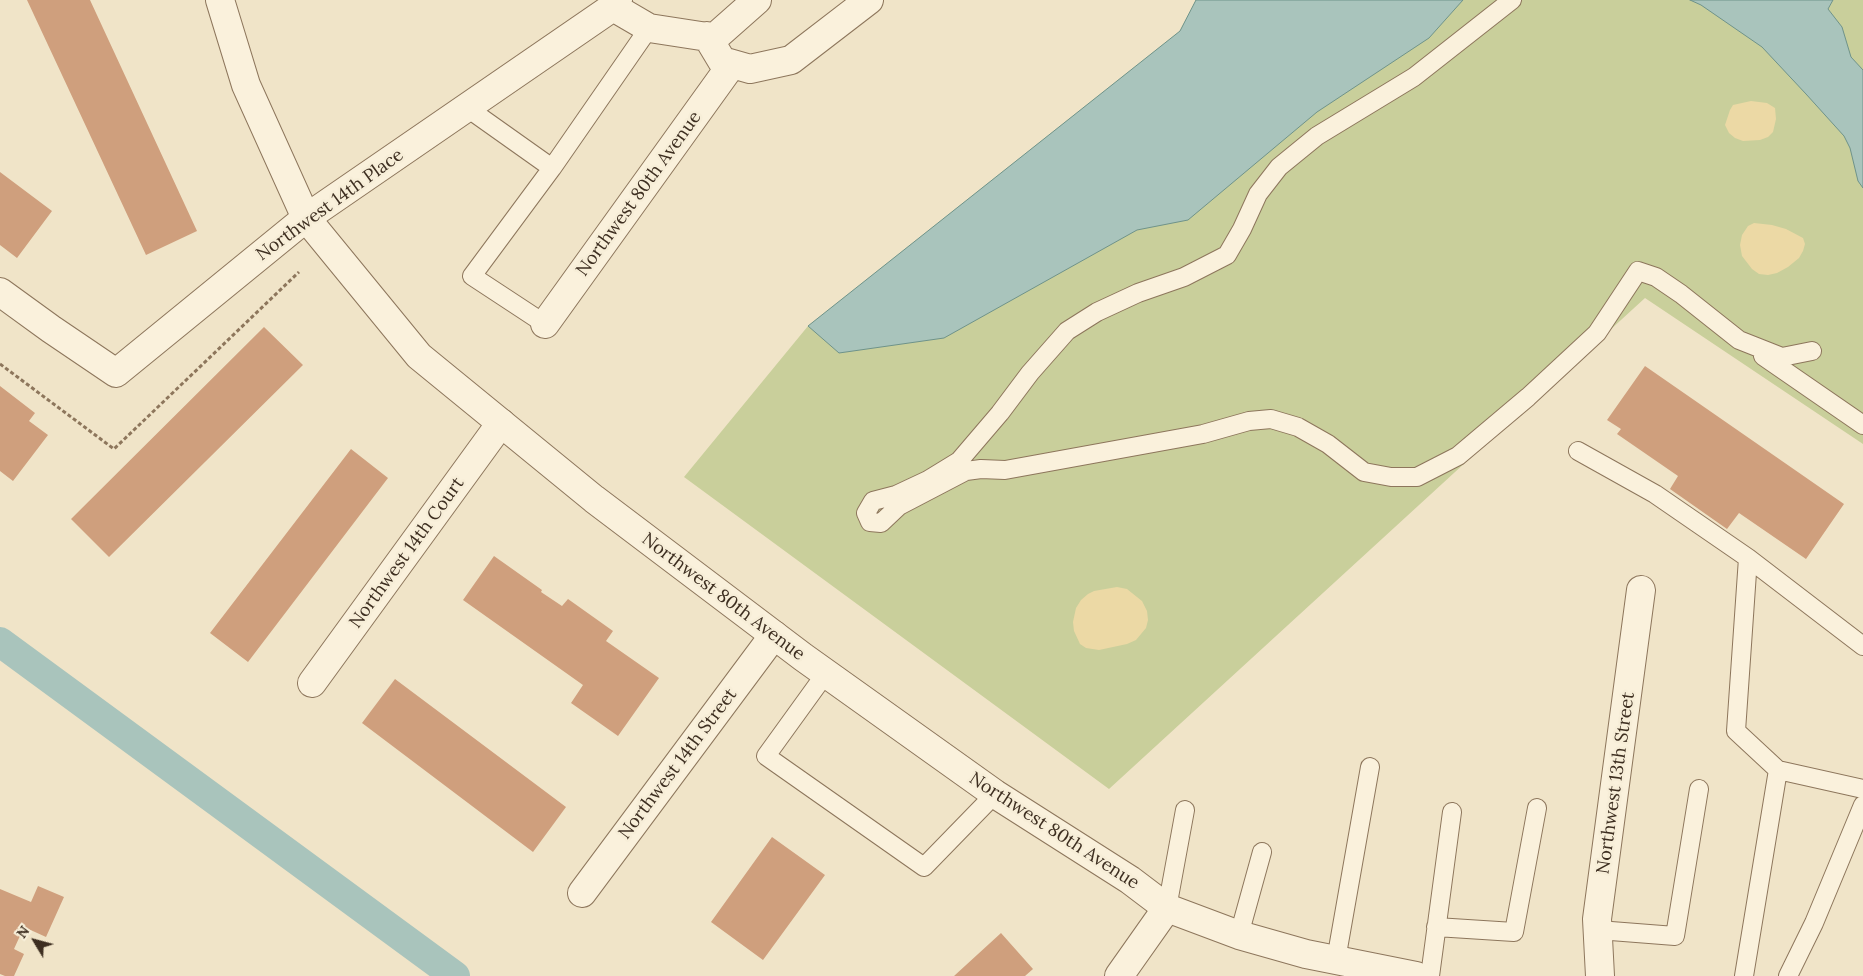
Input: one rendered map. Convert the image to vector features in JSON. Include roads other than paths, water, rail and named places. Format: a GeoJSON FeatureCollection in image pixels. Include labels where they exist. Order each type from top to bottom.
{"type":"FeatureCollection","features":[{"type":"Feature","properties":{"kind":"street","name":"Northwest 80th Avenue"},"geometry":{"type":"LineString","coordinates":[[220,0],[246,85],[306,218],[420,356],[594,499],[774,635],[995,794],[1130,880],[1167,908],[1240,934],[1306,954],[1416,976]]}},
{"type":"Feature","properties":{"kind":"street"},"geometry":{"type":"LineString","coordinates":[[616,3],[649,28],[714,38],[757,0]]}},
{"type":"Feature","properties":{"kind":"street"},"geometry":{"type":"LineString","coordinates":[[707,36],[722,61],[732,64],[750,69],[791,60],[869,0]]}},
{"type":"Feature","properties":{"kind":"street","name":"Northwest 14th Place"},"geometry":{"type":"LineString","coordinates":[[0,292],[116,373],[306,218],[616,3]]}},
{"type":"Feature","properties":{"kind":"street","name":"Northwest 80th Avenue"},"geometry":{"type":"LineString","coordinates":[[545,324],[732,64]]}},
{"type":"Feature","properties":{"kind":"street","name":"Northwest 14th Court"},"geometry":{"type":"LineString","coordinates":[[312,683],[501,423]]}},
{"type":"Feature","properties":{"kind":"street","name":"Northwest 13th Street"},"geometry":{"type":"LineString","coordinates":[[1600,976],[1598,920],[1641,590]]}},
{"type":"Feature","properties":{"kind":"street","name":"Northwest 14th Street"},"geometry":{"type":"LineString","coordinates":[[582,893],[774,635]]}},
{"type":"Feature","properties":{"kind":"street"},"geometry":{"type":"LineString","coordinates":[[1119,976],[1167,908]]}},
{"type":"Feature","properties":{"kind":"lane"},"geometry":{"type":"LineString","coordinates":[[1512,0],[1414,77],[1317,136],[1279,167],[1258,194],[1242,229],[1227,255],[1184,277],[1113,304],[1067,331],[1030,373],[994,421],[959,461],[928,480],[896,495],[873,501],[866,512],[870,522],[881,522],[899,506],[966,471],[981,469],[1006,470],[1203,434],[1249,421],[1271,419],[1298,427],[1328,444],[1364,472],[1392,477],[1417,477],[1458,456],[1528,397],[1596,333],[1638,271],[1656,277],[1681,294],[1738,340],[1863,426]]}},
{"type":"Feature","properties":{"kind":"lane"},"geometry":{"type":"LineString","coordinates":[[545,324],[472,276],[552,168],[649,28]]}},
{"type":"Feature","properties":{"kind":"lane"},"geometry":{"type":"LineString","coordinates":[[466,108],[552,168]]}},
{"type":"Feature","properties":{"kind":"lane"},"geometry":{"type":"LineString","coordinates":[[1738,340],[1782,357],[1812,351]]}},
{"type":"Feature","properties":{"kind":"lane"},"geometry":{"type":"LineString","coordinates":[[1578,451],[1655,494],[1748,558],[1863,646]]}},
{"type":"Feature","properties":{"kind":"lane"},"geometry":{"type":"LineString","coordinates":[[1748,558],[1736,730],[1778,770],[1863,789]]}},
{"type":"Feature","properties":{"kind":"lane"},"geometry":{"type":"LineString","coordinates":[[826,673],[766,756],[924,867],[995,794]]}},
{"type":"Feature","properties":{"kind":"lane"},"geometry":{"type":"LineString","coordinates":[[1336,960],[1370,767]]}},
{"type":"Feature","properties":{"kind":"lane"},"geometry":{"type":"LineString","coordinates":[[1744,976],[1778,770]]}},
{"type":"Feature","properties":{"kind":"lane"},"geometry":{"type":"LineString","coordinates":[[1598,930],[1675,936],[1699,789]]}},
{"type":"Feature","properties":{"kind":"lane"},"geometry":{"type":"LineString","coordinates":[[1788,976],[1814,923],[1863,805]]}},
{"type":"Feature","properties":{"kind":"lane"},"geometry":{"type":"LineString","coordinates":[[1436,926],[1514,932],[1537,808]]}},
{"type":"Feature","properties":{"kind":"lane"},"geometry":{"type":"LineString","coordinates":[[1167,908],[1185,810]]}},
{"type":"Feature","properties":{"kind":"lane"},"geometry":{"type":"LineString","coordinates":[[1430,976],[1452,812]]}},
{"type":"Feature","properties":{"kind":"lane"},"geometry":{"type":"LineString","coordinates":[[1240,934],[1262,852]]}},
{"type":"Feature","properties":{"kind":"water"},"geometry":{"type":"Polygon","coordinates":[[[1196,0],[1463,0],[1429,38],[1317,112],[1188,220],[1137,230],[944,338],[839,353],[808,326],[1180,31],[1196,0]]]}},
{"type":"Feature","properties":{"kind":"water"},"geometry":{"type":"Polygon","coordinates":[[[1690,0],[1833,0],[1828,9],[1842,27],[1851,57],[1863,70],[1863,188],[1858,181],[1850,148],[1844,136],[1806,94],[1762,47],[1701,5],[1690,0]]]}},
{"type":"Feature","properties":{"kind":"waterway"},"geometry":{"type":"LineString","coordinates":[[0,642],[455,976]]}}]}
